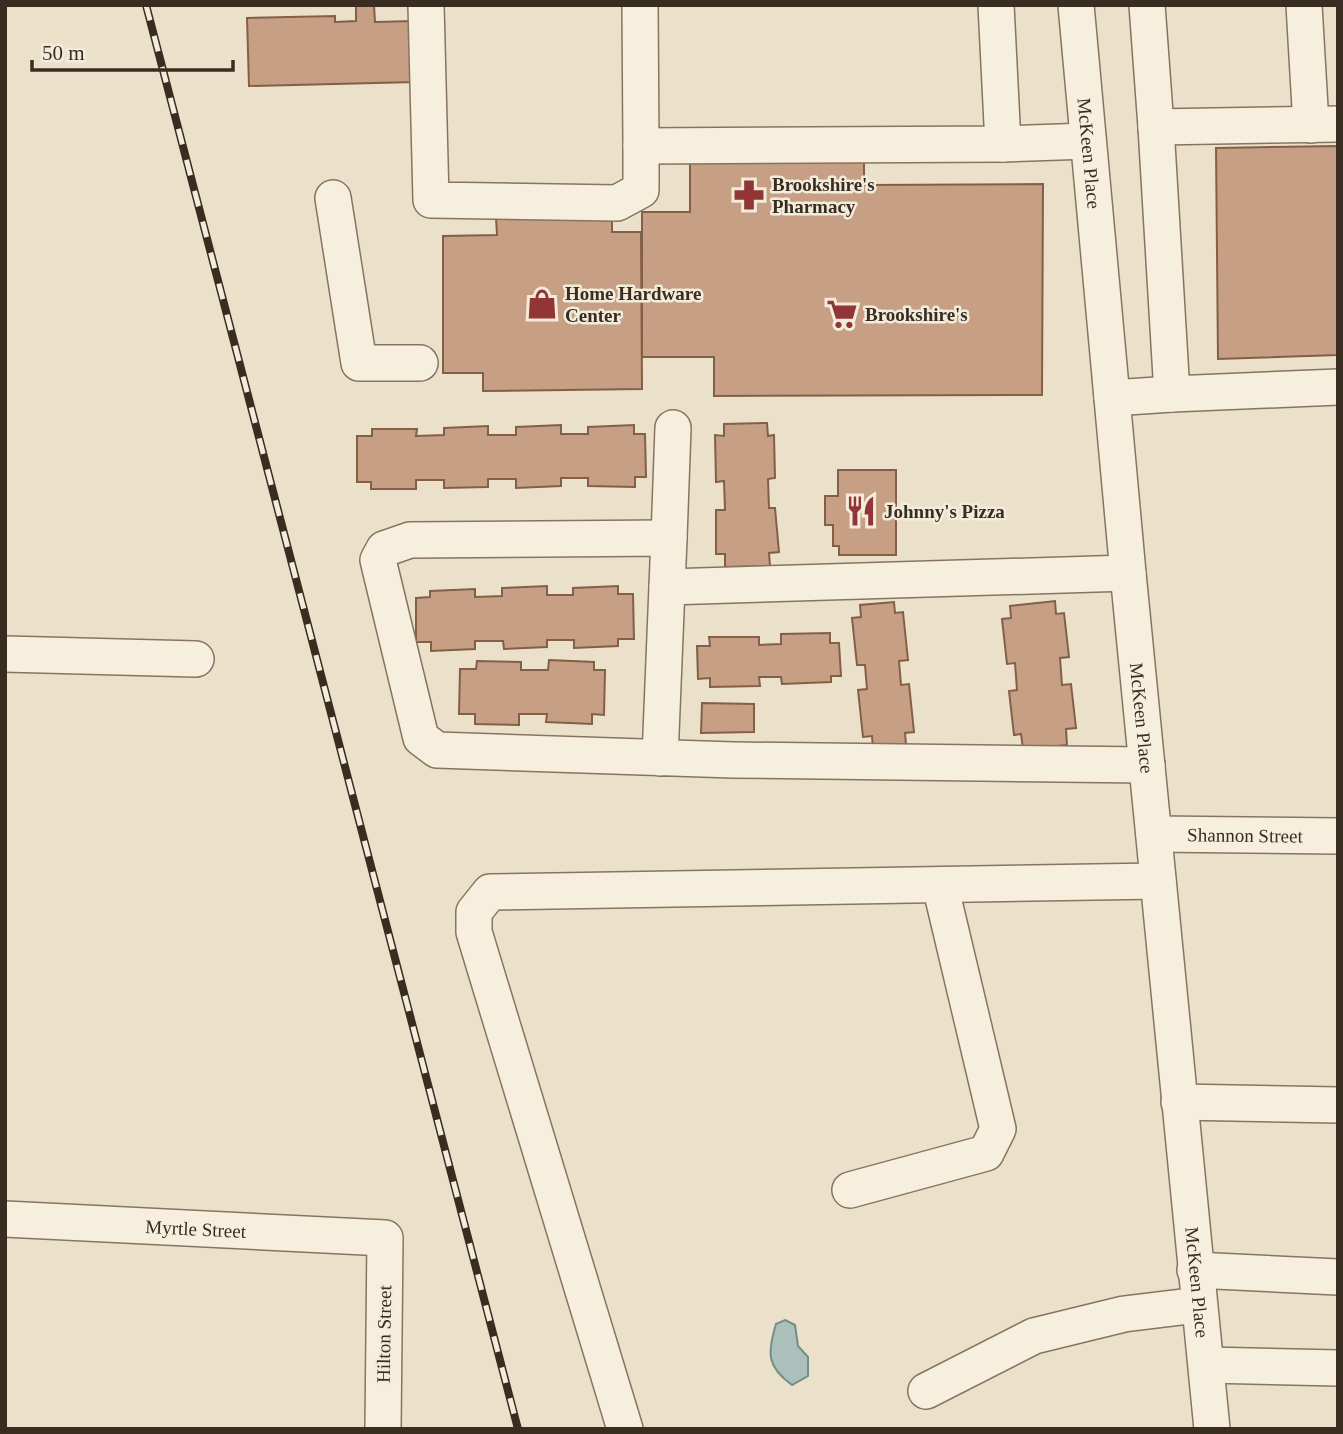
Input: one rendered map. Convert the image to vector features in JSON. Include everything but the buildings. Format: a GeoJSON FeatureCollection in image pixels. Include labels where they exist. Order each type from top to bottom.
{"type":"FeatureCollection","features":[{"type":"Feature","properties":{"kind":"street"},"geometry":{"type":"LineString","coordinates":[[426,5],[431,200],[617,203],[641,190],[640,5]]}},
{"type":"Feature","properties":{"kind":"street"},"geometry":{"type":"LineString","coordinates":[[996,5],[1003,144]]}},
{"type":"Feature","properties":{"kind":"street","name":"McKeen Place"},"geometry":{"type":"LineString","coordinates":[[1076,5],[1128,573],[1212,1429]]}},
{"type":"Feature","properties":{"kind":"street"},"geometry":{"type":"LineString","coordinates":[[1147,5],[1172,394]]}},
{"type":"Feature","properties":{"kind":"street"},"geometry":{"type":"LineString","coordinates":[[1156,127],[1324,125],[1304,5]]}},
{"type":"Feature","properties":{"kind":"street"},"geometry":{"type":"LineString","coordinates":[[641,146],[1088,141]]}},
{"type":"Feature","properties":{"kind":"street"},"geometry":{"type":"LineString","coordinates":[[333,198],[359,363],[420,363]]}},
{"type":"Feature","properties":{"kind":"street"},"geometry":{"type":"LineString","coordinates":[[1112,398],[1338,387]]}},
{"type":"Feature","properties":{"kind":"street"},"geometry":{"type":"LineString","coordinates":[[660,758],[673,428]]}},
{"type":"Feature","properties":{"kind":"street"},"geometry":{"type":"LineString","coordinates":[[669,538],[410,541],[384,549],[378,561],[421,738],[437,750],[660,758],[1147,765]]}},
{"type":"Feature","properties":{"kind":"street"},"geometry":{"type":"LineString","coordinates":[[667,587],[1128,573]]}},
{"type":"Feature","properties":{"kind":"street"},"geometry":{"type":"LineString","coordinates":[[5,654],[196,659]]}},
{"type":"Feature","properties":{"kind":"street","name":"Shannon Street"},"geometry":{"type":"LineString","coordinates":[[1154,834],[1338,836]]}},
{"type":"Feature","properties":{"kind":"street"},"geometry":{"type":"LineString","coordinates":[[625,1429],[474,932],[474,912],[490,892],[1158,881]]}},
{"type":"Feature","properties":{"kind":"street"},"geometry":{"type":"LineString","coordinates":[[850,1189],[986,1153],[998,1129],[940,885]]}},
{"type":"Feature","properties":{"kind":"street"},"geometry":{"type":"LineString","coordinates":[[1179,1102],[1338,1105]]}},
{"type":"Feature","properties":{"kind":"street","name":"Myrtle Street"},"geometry":{"type":"LineString","coordinates":[[5,1219],[385,1238]]}},
{"type":"Feature","properties":{"kind":"street","name":"Hilton Street"},"geometry":{"type":"LineString","coordinates":[[383,1429],[385,1238]]}},
{"type":"Feature","properties":{"kind":"street"},"geometry":{"type":"LineString","coordinates":[[1195,1270],[1338,1277]]}},
{"type":"Feature","properties":{"kind":"street"},"geometry":{"type":"LineString","coordinates":[[926,1391],[1034,1336],[1124,1314],[1198,1305]]}},
{"type":"Feature","properties":{"kind":"street"},"geometry":{"type":"LineString","coordinates":[[1207,1366],[1338,1368]]}},
{"type":"Feature","properties":{"kind":"water"},"geometry":{"type":"Polygon","coordinates":[[[785,1320],[795,1325],[798,1346],[808,1357],[808,1376],[792,1385],[778,1372],[771,1359],[771,1344],[776,1324],[785,1320]]]}},
{"type":"Feature","properties":{"kind":"railway"},"geometry":{"type":"LineString","coordinates":[[146,5],[518,1429]]}},
{"type":"Feature","properties":{"kind":"place","name":"Brookshire's Pharmacy"},"geometry":{"type":"Point","coordinates":[749,195]}},
{"type":"Feature","properties":{"kind":"place","name":"Home Hardware Center"},"geometry":{"type":"Point","coordinates":[542,304]}},
{"type":"Feature","properties":{"kind":"place","name":"Brookshire's"},"geometry":{"type":"Point","coordinates":[842,314]}},
{"type":"Feature","properties":{"kind":"place","name":"Johnny's Pizza"},"geometry":{"type":"Point","coordinates":[861,511]}}]}
